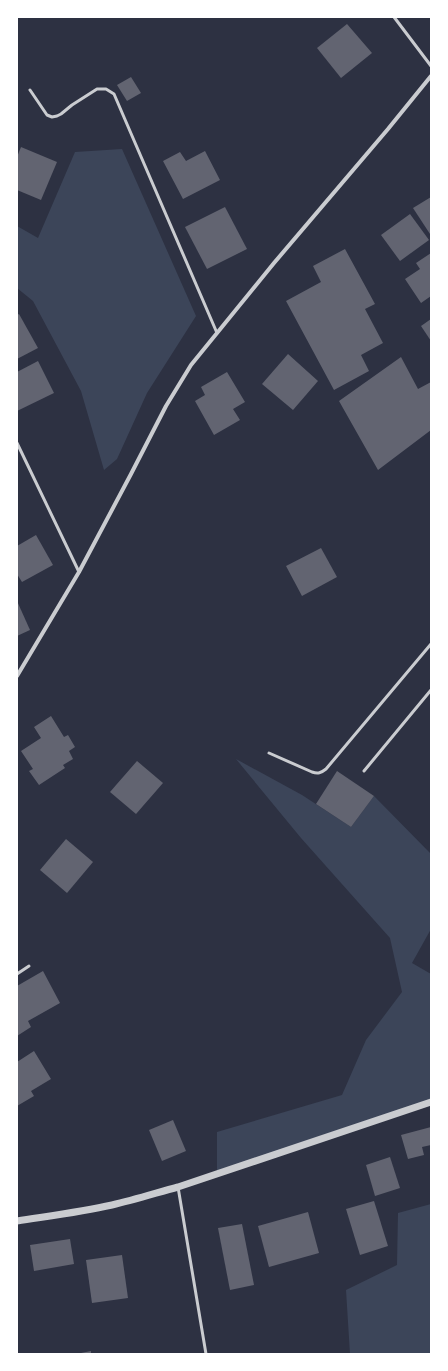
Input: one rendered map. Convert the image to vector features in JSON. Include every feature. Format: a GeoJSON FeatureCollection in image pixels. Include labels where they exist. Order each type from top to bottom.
{"type":"FeatureCollection","features":[{"type":"Feature","properties":{"kind":"street"},"geometry":{"type":"LineString","coordinates":[[17,676],[79,572],[166,406],[191,365],[274,263],[431,76]]}},
{"type":"Feature","properties":{"kind":"street"},"geometry":{"type":"LineString","coordinates":[[17,1221],[66,1214],[112,1205],[178,1187],[431,1102]]}},
{"type":"Feature","properties":{"kind":"lane"},"geometry":{"type":"LineString","coordinates":[[394,17],[431,66]]}},
{"type":"Feature","properties":{"kind":"lane"},"geometry":{"type":"LineString","coordinates":[[30,90],[47,115],[52,117],[62,114],[72,105],[97,89],[106,90],[114,94],[217,333]]}},
{"type":"Feature","properties":{"kind":"lane"},"geometry":{"type":"LineString","coordinates":[[17,444],[79,572]]}},
{"type":"Feature","properties":{"kind":"lane"},"geometry":{"type":"LineString","coordinates":[[269,753],[312,772],[316,773],[326,770],[431,644]]}},
{"type":"Feature","properties":{"kind":"lane"},"geometry":{"type":"LineString","coordinates":[[364,771],[431,690]]}},
{"type":"Feature","properties":{"kind":"lane"},"geometry":{"type":"LineString","coordinates":[[17,974],[29,966]]}},
{"type":"Feature","properties":{"kind":"lane"},"geometry":{"type":"LineString","coordinates":[[178,1187],[206,1354]]}},
{"type":"Feature","properties":{"kind":"shaded area"},"geometry":{"type":"Polygon","coordinates":[[[122,149],[196,316],[147,393],[117,459],[104,470],[81,391],[33,301],[17,288],[17,226],[38,238],[75,152],[122,149]]]}},
{"type":"Feature","properties":{"kind":"shaded area"},"geometry":{"type":"Polygon","coordinates":[[[236,759],[302,795],[351,827],[374,796],[431,854],[431,929],[412,963],[431,974],[431,1102],[217,1173],[217,1132],[342,1095],[366,1040],[402,992],[390,938],[301,838],[236,759]]]}},
{"type":"Feature","properties":{"kind":"shaded area"},"geometry":{"type":"Polygon","coordinates":[[[431,1204],[431,1354],[350,1354],[346,1290],[397,1265],[398,1213],[431,1204]]]}},
{"type":"Feature","properties":{"kind":"building"},"geometry":{"type":"Polygon","coordinates":[[[347,24],[372,53],[341,78],[317,48],[347,24]]]}},
{"type":"Feature","properties":{"kind":"building"},"geometry":{"type":"Polygon","coordinates":[[[131,77],[141,93],[127,101],[117,85],[131,77]]]}},
{"type":"Feature","properties":{"kind":"building"},"geometry":{"type":"Polygon","coordinates":[[[21,147],[57,162],[41,200],[17,190],[17,157],[21,147]]]}},
{"type":"Feature","properties":{"kind":"building"},"geometry":{"type":"Polygon","coordinates":[[[205,151],[220,180],[183,199],[163,161],[180,152],[186,161],[205,151]]]}},
{"type":"Feature","properties":{"kind":"building"},"geometry":{"type":"Polygon","coordinates":[[[431,197],[431,233],[430,234],[413,208],[431,197]]]}},
{"type":"Feature","properties":{"kind":"building"},"geometry":{"type":"Polygon","coordinates":[[[225,207],[247,249],[207,269],[185,227],[225,207]]]}},
{"type":"Feature","properties":{"kind":"building"},"geometry":{"type":"Polygon","coordinates":[[[410,214],[429,240],[400,261],[381,235],[410,214]]]}},
{"type":"Feature","properties":{"kind":"building"},"geometry":{"type":"Polygon","coordinates":[[[345,249],[375,304],[365,309],[383,343],[361,355],[369,371],[334,390],[286,301],[321,282],[313,266],[345,249]]]}},
{"type":"Feature","properties":{"kind":"building"},"geometry":{"type":"Polygon","coordinates":[[[431,253],[431,296],[421,303],[405,279],[420,269],[416,263],[431,253]]]}},
{"type":"Feature","properties":{"kind":"building"},"geometry":{"type":"Polygon","coordinates":[[[19,314],[38,348],[17,359],[17,315],[19,314]]]}},
{"type":"Feature","properties":{"kind":"building"},"geometry":{"type":"Polygon","coordinates":[[[431,319],[431,341],[421,326],[431,319]]]}},
{"type":"Feature","properties":{"kind":"building"},"geometry":{"type":"Polygon","coordinates":[[[288,354],[318,381],[293,410],[262,384],[288,354]]]}},
{"type":"Feature","properties":{"kind":"building"},"geometry":{"type":"Polygon","coordinates":[[[401,357],[418,389],[431,382],[431,430],[378,470],[339,401],[401,357]]]}},
{"type":"Feature","properties":{"kind":"building"},"geometry":{"type":"Polygon","coordinates":[[[38,361],[54,393],[17,411],[17,372],[38,361]]]}},
{"type":"Feature","properties":{"kind":"building"},"geometry":{"type":"Polygon","coordinates":[[[227,372],[245,402],[233,409],[240,420],[214,435],[195,401],[205,395],[201,387],[227,372]]]}},
{"type":"Feature","properties":{"kind":"building"},"geometry":{"type":"Polygon","coordinates":[[[36,535],[53,565],[22,582],[17,574],[17,546],[36,535]]]}},
{"type":"Feature","properties":{"kind":"building"},"geometry":{"type":"Polygon","coordinates":[[[321,548],[337,577],[302,596],[286,566],[321,548]]]}},
{"type":"Feature","properties":{"kind":"building"},"geometry":{"type":"Polygon","coordinates":[[[17,601],[30,630],[17,636],[17,601]]]}},
{"type":"Feature","properties":{"kind":"building"},"geometry":{"type":"Polygon","coordinates":[[[51,716],[64,737],[68,735],[75,747],[69,751],[73,759],[63,765],[65,768],[39,785],[29,771],[33,769],[21,751],[41,738],[34,727],[51,716]]]}},
{"type":"Feature","properties":{"kind":"building"},"geometry":{"type":"Polygon","coordinates":[[[137,761],[163,783],[136,814],[110,792],[137,761]]]}},
{"type":"Feature","properties":{"kind":"building"},"geometry":{"type":"Polygon","coordinates":[[[337,771],[374,796],[351,827],[316,804],[337,771]]]}},
{"type":"Feature","properties":{"kind":"building"},"geometry":{"type":"Polygon","coordinates":[[[66,839],[93,862],[67,893],[40,870],[66,839]]]}},
{"type":"Feature","properties":{"kind":"building"},"geometry":{"type":"Polygon","coordinates":[[[43,971],[60,1003],[28,1021],[31,1027],[17,1036],[17,986],[43,971]]]}},
{"type":"Feature","properties":{"kind":"building"},"geometry":{"type":"Polygon","coordinates":[[[34,1051],[51,1079],[31,1091],[34,1096],[17,1106],[17,1062],[34,1051]]]}},
{"type":"Feature","properties":{"kind":"building"},"geometry":{"type":"Polygon","coordinates":[[[173,1120],[186,1151],[162,1161],[149,1130],[173,1120]]]}},
{"type":"Feature","properties":{"kind":"building"},"geometry":{"type":"Polygon","coordinates":[[[431,1127],[431,1145],[422,1147],[424,1155],[408,1159],[401,1135],[431,1127]]]}},
{"type":"Feature","properties":{"kind":"building"},"geometry":{"type":"Polygon","coordinates":[[[390,1157],[400,1188],[375,1196],[366,1165],[390,1157]]]}},
{"type":"Feature","properties":{"kind":"building"},"geometry":{"type":"Polygon","coordinates":[[[374,1201],[388,1246],[360,1255],[346,1209],[374,1201]]]}},
{"type":"Feature","properties":{"kind":"building"},"geometry":{"type":"Polygon","coordinates":[[[308,1212],[319,1253],[269,1267],[258,1226],[308,1212]]]}},
{"type":"Feature","properties":{"kind":"building"},"geometry":{"type":"Polygon","coordinates":[[[242,1224],[254,1285],[230,1290],[218,1228],[242,1224]]]}},
{"type":"Feature","properties":{"kind":"building"},"geometry":{"type":"Polygon","coordinates":[[[70,1239],[74,1264],[34,1271],[30,1245],[70,1239]]]}},
{"type":"Feature","properties":{"kind":"building"},"geometry":{"type":"Polygon","coordinates":[[[122,1255],[128,1298],[92,1303],[86,1260],[122,1255]]]}},
{"type":"Feature","properties":{"kind":"building"},"geometry":{"type":"Polygon","coordinates":[[[91,1351],[91,1354],[81,1354],[81,1353],[91,1351]]]}}]}
